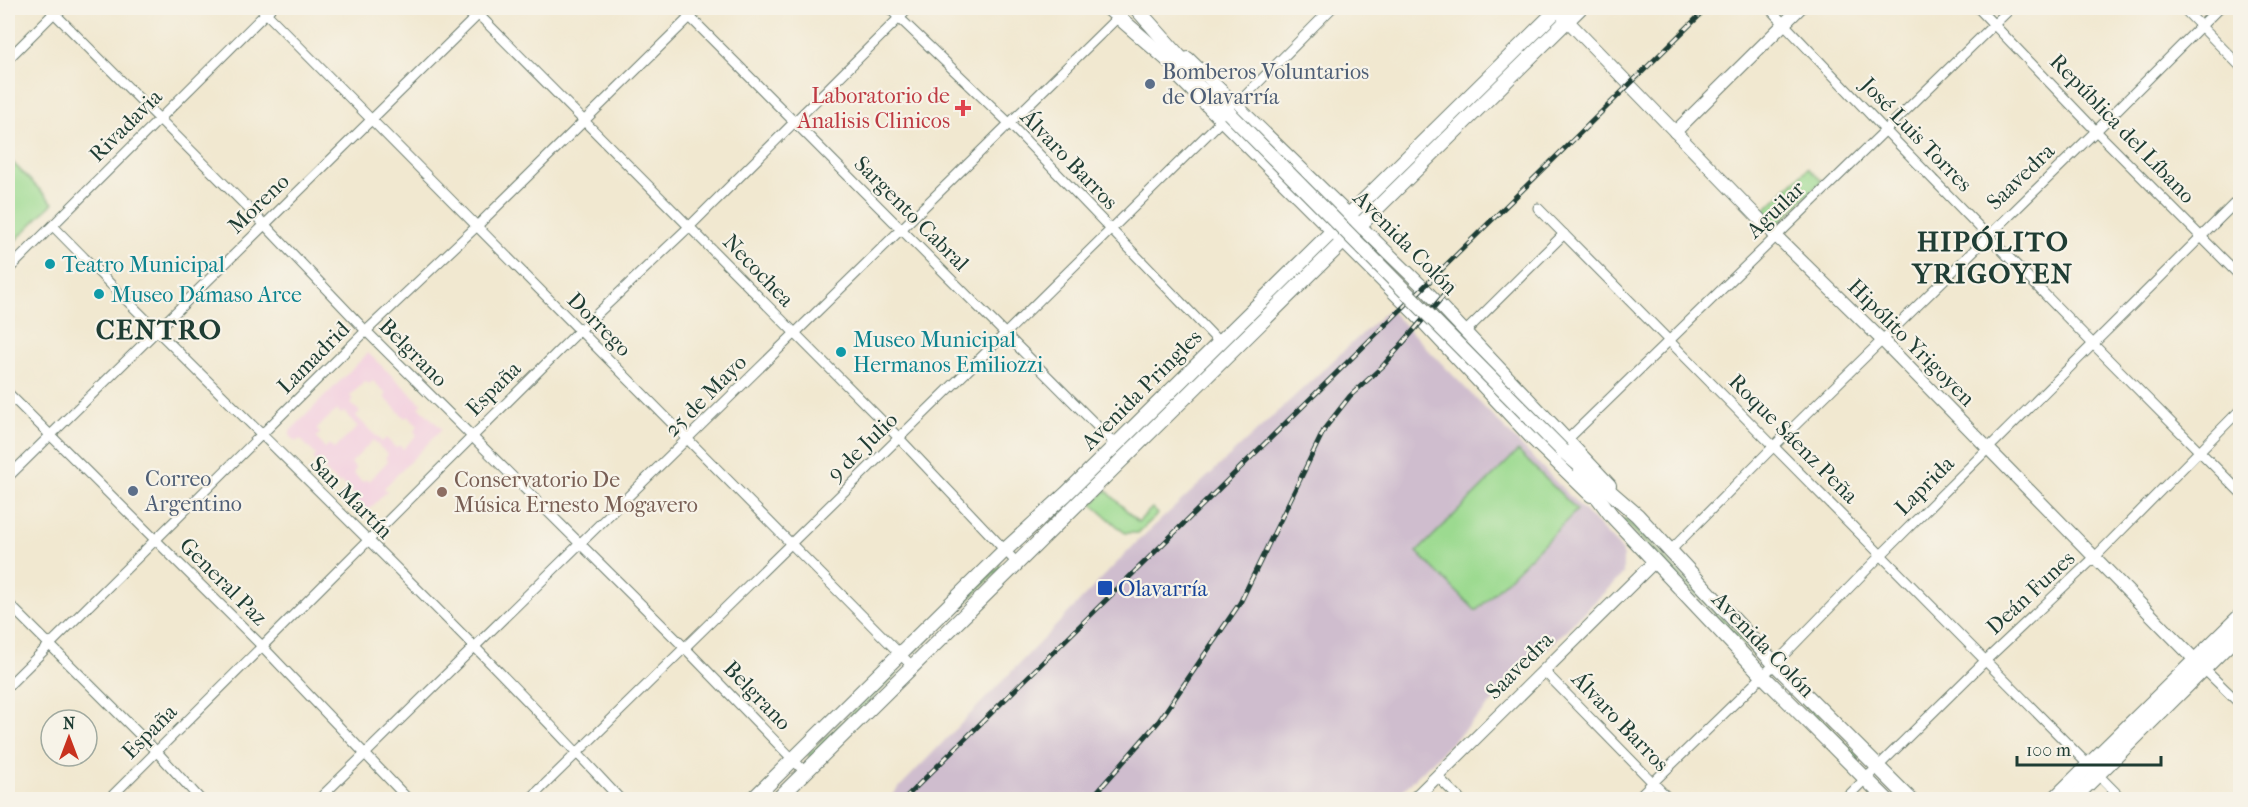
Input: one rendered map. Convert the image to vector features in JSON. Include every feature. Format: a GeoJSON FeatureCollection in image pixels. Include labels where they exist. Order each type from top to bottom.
{"type":"FeatureCollection","features":[{"type":"Feature","properties":{"kind":"main road","name":"Avenida Colón"},"geometry":{"type":"LineString","coordinates":[[1136,8],[1229,113]]}},
{"type":"Feature","properties":{"kind":"main road","name":"Avenida Pringles"},"geometry":{"type":"LineString","coordinates":[[752,800],[1005,550],[1116,445],[1557,8]]}},
{"type":"Feature","properties":{"kind":"main road","name":"Avenida Pringles"},"geometry":{"type":"LineString","coordinates":[[777,800],[1580,8]]}},
{"type":"Feature","properties":{"kind":"main road","name":"Avenida Colón"},"geometry":{"type":"LineString","coordinates":[[1113,12],[1229,113],[1637,515],[1775,664],[1911,800]]}},
{"type":"Feature","properties":{"kind":"main road","name":"Avenida Colón"},"geometry":{"type":"LineString","coordinates":[[1565,445],[1612,516],[1762,675],[1887,800]]}},
{"type":"Feature","properties":{"kind":"main road"},"geometry":{"type":"LineString","coordinates":[[2053,800],[2093,769],[2200,665],[2241,616]]}},
{"type":"Feature","properties":{"kind":"main road"},"geometry":{"type":"LineString","coordinates":[[2200,665],[2241,633]]}},
{"type":"Feature","properties":{"kind":"main road"},"geometry":{"type":"LineString","coordinates":[[2072,800],[2093,769]]}},
{"type":"Feature","properties":{"kind":"street","name":"Sargento Cabral"},"geometry":{"type":"LineString","coordinates":[[681,8],[1116,445]]}},
{"type":"Feature","properties":{"kind":"street","name":"Lamadrid"},"geometry":{"type":"LineString","coordinates":[[8,686],[366,331],[476,227],[699,8]]}},
{"type":"Feature","properties":{"kind":"street","name":"Álvaro Barros"},"geometry":{"type":"LineString","coordinates":[[889,8],[1009,123],[1219,342]]}},
{"type":"Feature","properties":{"kind":"street","name":"España"},"geometry":{"type":"LineString","coordinates":[[108,800],[367,540],[796,122],[909,8]]}},
{"type":"Feature","properties":{"kind":"street","name":"9 de Julio"},"geometry":{"type":"LineString","coordinates":[[530,800],[1229,113],[1332,8]]}},
{"type":"Feature","properties":{"kind":"street","name":"Hipólito Yrigoyen"},"geometry":{"type":"LineString","coordinates":[[1557,8],[1776,236],[1883,341],[2094,558],[2241,704]]}},
{"type":"Feature","properties":{"kind":"street","name":"José Luis Torres"},"geometry":{"type":"LineString","coordinates":[[1769,8],[2094,345],[2241,492]]}},
{"type":"Feature","properties":{"kind":"street"},"geometry":{"type":"LineString","coordinates":[[1675,132],[1800,8]]}},
{"type":"Feature","properties":{"kind":"street","name":"República del Líbano"},"geometry":{"type":"LineString","coordinates":[[1978,8],[2096,131],[2241,276]]}},
{"type":"Feature","properties":{"kind":"street","name":"Aguilar"},"geometry":{"type":"LineString","coordinates":[[1565,445],[1669,339],[2011,8]]}},
{"type":"Feature","properties":{"kind":"street"},"geometry":{"type":"LineString","coordinates":[[2183,8],[2241,66]]}},
{"type":"Feature","properties":{"kind":"street","name":"Saavedra"},"geometry":{"type":"LineString","coordinates":[[1670,551],[2219,8]]}},
{"type":"Feature","properties":{"kind":"street"},"geometry":{"type":"LineString","coordinates":[[8,59],[54,9]]}},
{"type":"Feature","properties":{"kind":"street","name":"Belgrano"},"geometry":{"type":"LineString","coordinates":[[54,9],[366,331],[685,648],[805,772]]}},
{"type":"Feature","properties":{"kind":"street","name":"Rivadavia"},"geometry":{"type":"LineString","coordinates":[[8,270],[266,9]]}},
{"type":"Feature","properties":{"kind":"street","name":"Dorrego"},"geometry":{"type":"LineString","coordinates":[[266,9],[476,227],[914,667]]}},
{"type":"Feature","properties":{"kind":"street","name":"Moreno"},"geometry":{"type":"LineString","coordinates":[[8,477],[371,120],[479,10]]}},
{"type":"Feature","properties":{"kind":"street","name":"Necochea"},"geometry":{"type":"LineString","coordinates":[[479,10],[584,120],[898,437],[1016,562]]}},
{"type":"Feature","properties":{"kind":"street","name":"25 de Mayo"},"geometry":{"type":"LineString","coordinates":[[318,800],[473,645],[580,545],[1009,123],[1113,12]]}},
{"type":"Feature","properties":{"kind":"street","name":"Avenida Colón"},"geometry":{"type":"LineString","coordinates":[[1229,113],[1349,214],[1423,287],[1565,445]]}},
{"type":"Feature","properties":{"kind":"street","name":"Avenida Colón"},"geometry":{"type":"LineString","coordinates":[[1229,113],[1332,232],[1422,321],[1532,439],[1612,516]]}},
{"type":"Feature","properties":{"kind":"street","name":"Laprida"},"geometry":{"type":"LineString","coordinates":[[1635,800],[1775,664],[1882,554],[2241,198]]}},
{"type":"Feature","properties":{"kind":"street","name":"Roque Sáenz Peña"},"geometry":{"type":"LineString","coordinates":[[1538,208],[1775,445],[2123,800]]}},
{"type":"Feature","properties":{"kind":"street","name":"San Martín"},"geometry":{"type":"LineString","coordinates":[[53,225],[155,330],[473,645],[621,800]]}},
{"type":"Feature","properties":{"kind":"street"},"geometry":{"type":"LineString","coordinates":[[1465,332],[1564,234]]}},
{"type":"Feature","properties":{"kind":"street","name":"General Paz"},"geometry":{"type":"LineString","coordinates":[[8,393],[49,437],[261,645],[409,800]]}},
{"type":"Feature","properties":{"kind":"street","name":"Deán Funes"},"geometry":{"type":"LineString","coordinates":[[1844,800],[1985,661],[2094,558],[2241,410]]}},
{"type":"Feature","properties":{"kind":"street","name":"Saavedra"},"geometry":{"type":"LineString","coordinates":[[1413,800],[1655,561]]}},
{"type":"Feature","properties":{"kind":"street"},"geometry":{"type":"LineString","coordinates":[[8,603],[157,752],[201,800]]}},
{"type":"Feature","properties":{"kind":"street","name":"Álvaro Barros"},"geometry":{"type":"LineString","coordinates":[[1543,670],[1670,800]]}},
{"type":"Feature","properties":{"kind":"street"},"geometry":{"type":"LineString","coordinates":[[1437,776],[1461,800]]}},
{"type":"Feature","properties":{"kind":"shaded area"},"geometry":{"type":"Polygon","coordinates":[[[1389,309],[1623,551],[1623,574],[1394,799],[887,800],[1140,539],[1389,309]]]}},
{"type":"Feature","properties":{"kind":"shaded area"},"geometry":{"type":"Polygon","coordinates":[[[368,353],[422,404],[419,407],[442,429],[384,488],[387,491],[366,513],[355,501],[357,498],[313,459],[316,455],[300,439],[296,442],[290,436],[290,431],[368,353]],[[365,381],[350,396],[353,400],[350,403],[360,412],[356,416],[382,442],[386,438],[396,448],[399,445],[403,449],[417,435],[414,431],[418,426],[408,416],[405,418],[384,397],[387,394],[373,381],[369,384],[365,381]],[[337,410],[316,429],[320,433],[316,438],[325,448],[329,444],[334,449],[358,427],[344,412],[341,414],[337,410]],[[373,440],[351,463],[356,469],[353,473],[363,482],[366,479],[369,481],[388,461],[385,458],[388,455],[373,440]]]}},
{"type":"Feature","properties":{"kind":"green space"},"geometry":{"type":"Polygon","coordinates":[[[1555,17],[1558,20],[1368,212],[1365,209],[1555,17]]]}},
{"type":"Feature","properties":{"kind":"green space"},"geometry":{"type":"Polygon","coordinates":[[[8,158],[53,203],[8,248],[8,158]]]}},
{"type":"Feature","properties":{"kind":"green space"},"geometry":{"type":"Polygon","coordinates":[[[1808,168],[1822,181],[1778,224],[1764,210],[1808,168]]]}},
{"type":"Feature","properties":{"kind":"green space"},"geometry":{"type":"Polygon","coordinates":[[[1518,451],[1577,510],[1476,611],[1417,552],[1518,451]]]}},
{"type":"Feature","properties":{"kind":"green space"},"geometry":{"type":"Polygon","coordinates":[[[1106,490],[1138,522],[1152,508],[1158,514],[1138,533],[1125,533],[1092,504],[1106,490]]]}},
{"type":"Feature","properties":{"kind":"green space"},"geometry":{"type":"Polygon","coordinates":[[[1625,518],[1759,655],[1756,657],[1623,520],[1625,518]]]}},
{"type":"Feature","properties":{"kind":"green space"},"geometry":{"type":"Polygon","coordinates":[[[1001,564],[1003,566],[915,652],[913,649],[1001,564]]]}},
{"type":"Feature","properties":{"kind":"green space"},"geometry":{"type":"Polygon","coordinates":[[[896,670],[899,672],[811,758],[808,755],[896,670]]]}},
{"type":"Feature","properties":{"kind":"green space"},"geometry":{"type":"Polygon","coordinates":[[[1781,677],[1860,758],[1857,761],[1778,679],[1781,677]]]}},
{"type":"Feature","properties":{"kind":"railway"},"geometry":{"type":"LineString","coordinates":[[903,800],[1707,8]]}},
{"type":"Feature","properties":{"kind":"railway"},"geometry":{"type":"LineString","coordinates":[[1090,800],[1159,721],[1240,603],[1325,428],[1350,396],[1383,366],[1451,287]]}},
{"type":"Feature","properties":{"kind":"place","name":"Bomberos Voluntarios de Olavarría"},"geometry":{"type":"Point","coordinates":[1150,84]}},
{"type":"Feature","properties":{"kind":"place","name":"Laboratorio de Analisis Clinicos"},"geometry":{"type":"Point","coordinates":[963,108]}},
{"type":"Feature","properties":{"kind":"place","name":"Teatro Municipal"},"geometry":{"type":"Point","coordinates":[50,264]}},
{"type":"Feature","properties":{"kind":"place","name":"Museo Dámaso Arce"},"geometry":{"type":"Point","coordinates":[99,294]}},
{"type":"Feature","properties":{"kind":"place","name":"Museo Municipal Hermanos Emiliozzi"},"geometry":{"type":"Point","coordinates":[841,352]}},
{"type":"Feature","properties":{"kind":"place","name":"Correo Argentino"},"geometry":{"type":"Point","coordinates":[133,491]}},
{"type":"Feature","properties":{"kind":"place","name":"Conservatorio De Música Ernesto Mogavero"},"geometry":{"type":"Point","coordinates":[442,492]}},
{"type":"Feature","properties":{"kind":"place","name":"Olavarría"},"geometry":{"type":"Point","coordinates":[1105,588]}},
{"type":"Feature","properties":{"kind":"district","name":"HIPÓLITO YRIGOYEN"},"geometry":{"type":"Point","coordinates":[1993,257]}},
{"type":"Feature","properties":{"kind":"district","name":"CENTRO"},"geometry":{"type":"Point","coordinates":[159,329]}}]}
